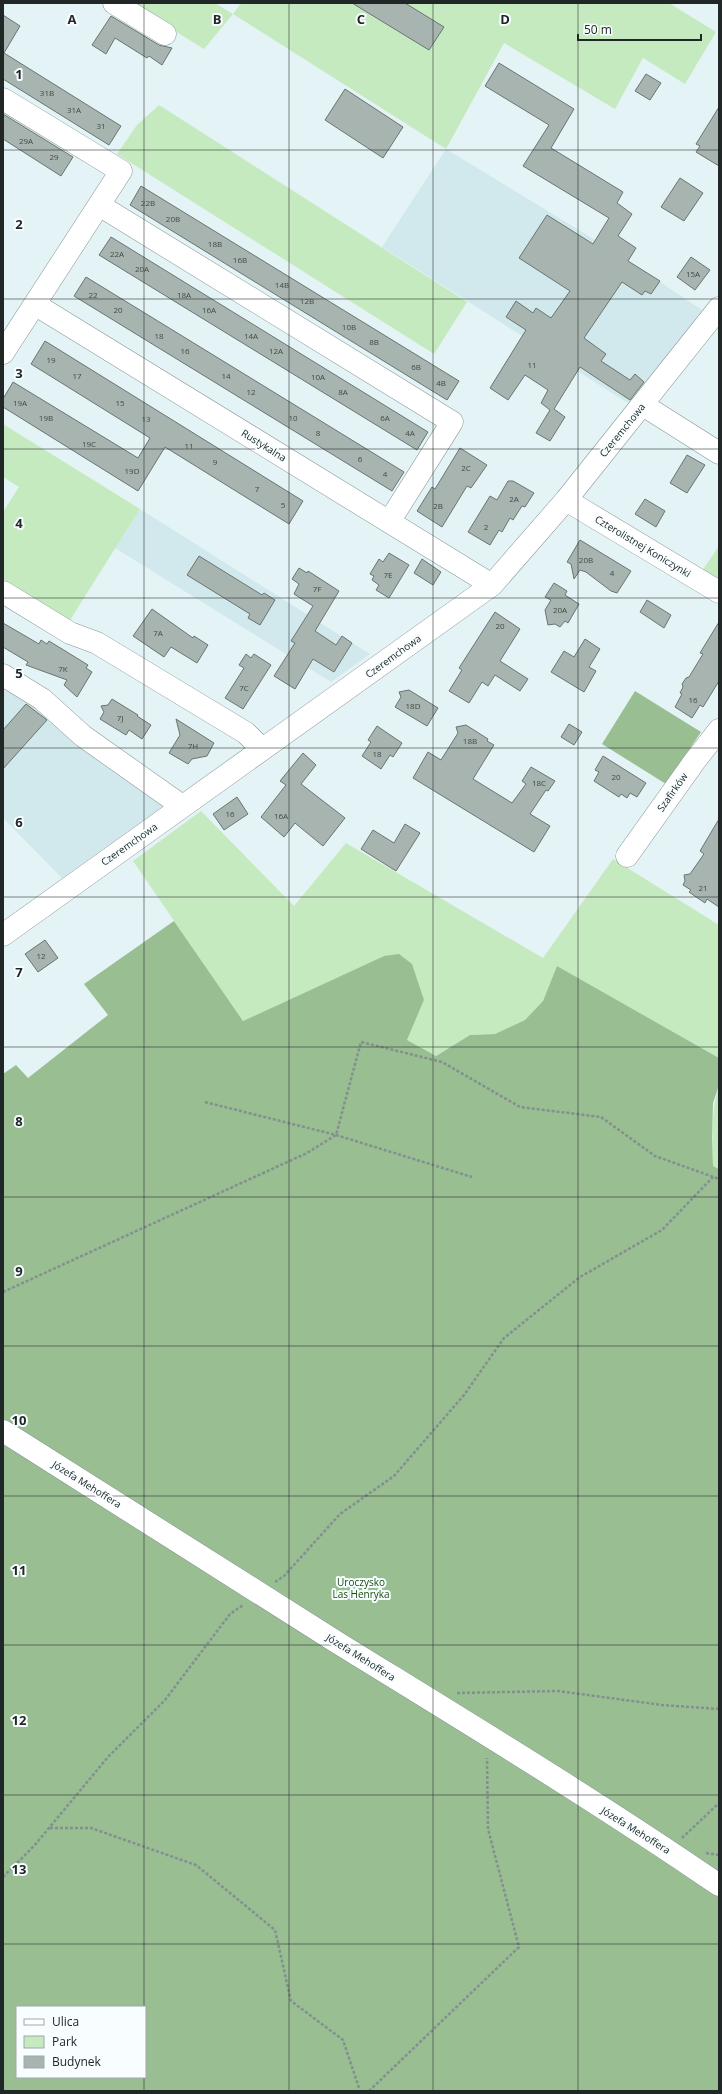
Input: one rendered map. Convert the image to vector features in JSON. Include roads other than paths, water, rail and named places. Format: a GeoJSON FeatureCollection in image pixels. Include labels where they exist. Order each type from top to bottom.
{"type":"FeatureCollection","features":[{"type":"Feature","properties":{"kind":"street"},"geometry":{"type":"LineString","coordinates":[[114,3],[165,34]]}},
{"type":"Feature","properties":{"kind":"street"},"geometry":{"type":"LineString","coordinates":[[3,99],[121,171],[3,354]]}},
{"type":"Feature","properties":{"kind":"street"},"geometry":{"type":"LineString","coordinates":[[99,205],[452,422],[389,522]]}},
{"type":"Feature","properties":{"kind":"street","name":"Rustykalna"},"geometry":{"type":"LineString","coordinates":[[36,305],[492,585]]}},
{"type":"Feature","properties":{"kind":"street","name":"Czeremchowa"},"geometry":{"type":"LineString","coordinates":[[3,935],[262,748],[492,585],[566,500],[719,308]]}},
{"type":"Feature","properties":{"kind":"street"},"geometry":{"type":"LineString","coordinates":[[643,405],[719,453]]}},
{"type":"Feature","properties":{"kind":"street","name":"Czterolistnej Koniczynki"},"geometry":{"type":"LineString","coordinates":[[566,500],[719,592]]}},
{"type":"Feature","properties":{"kind":"street"},"geometry":{"type":"LineString","coordinates":[[3,592],[70,633],[97,643],[246,733],[262,748]]}},
{"type":"Feature","properties":{"kind":"street"},"geometry":{"type":"LineString","coordinates":[[3,675],[42,699],[83,736],[182,806]]}},
{"type":"Feature","properties":{"kind":"street","name":"Szafirków"},"geometry":{"type":"LineString","coordinates":[[627,856],[694,762],[719,730]]}},
{"type":"Feature","properties":{"kind":"street","name":"Józefa Mehoffera"},"geometry":{"type":"LineString","coordinates":[[3,1431],[669,1851],[719,1885]]}},
{"type":"Feature","properties":{"kind":"park label","name":"Uroczysko Las Henryka"},"geometry":{"type":"Point","coordinates":[361,1588]}}]}
